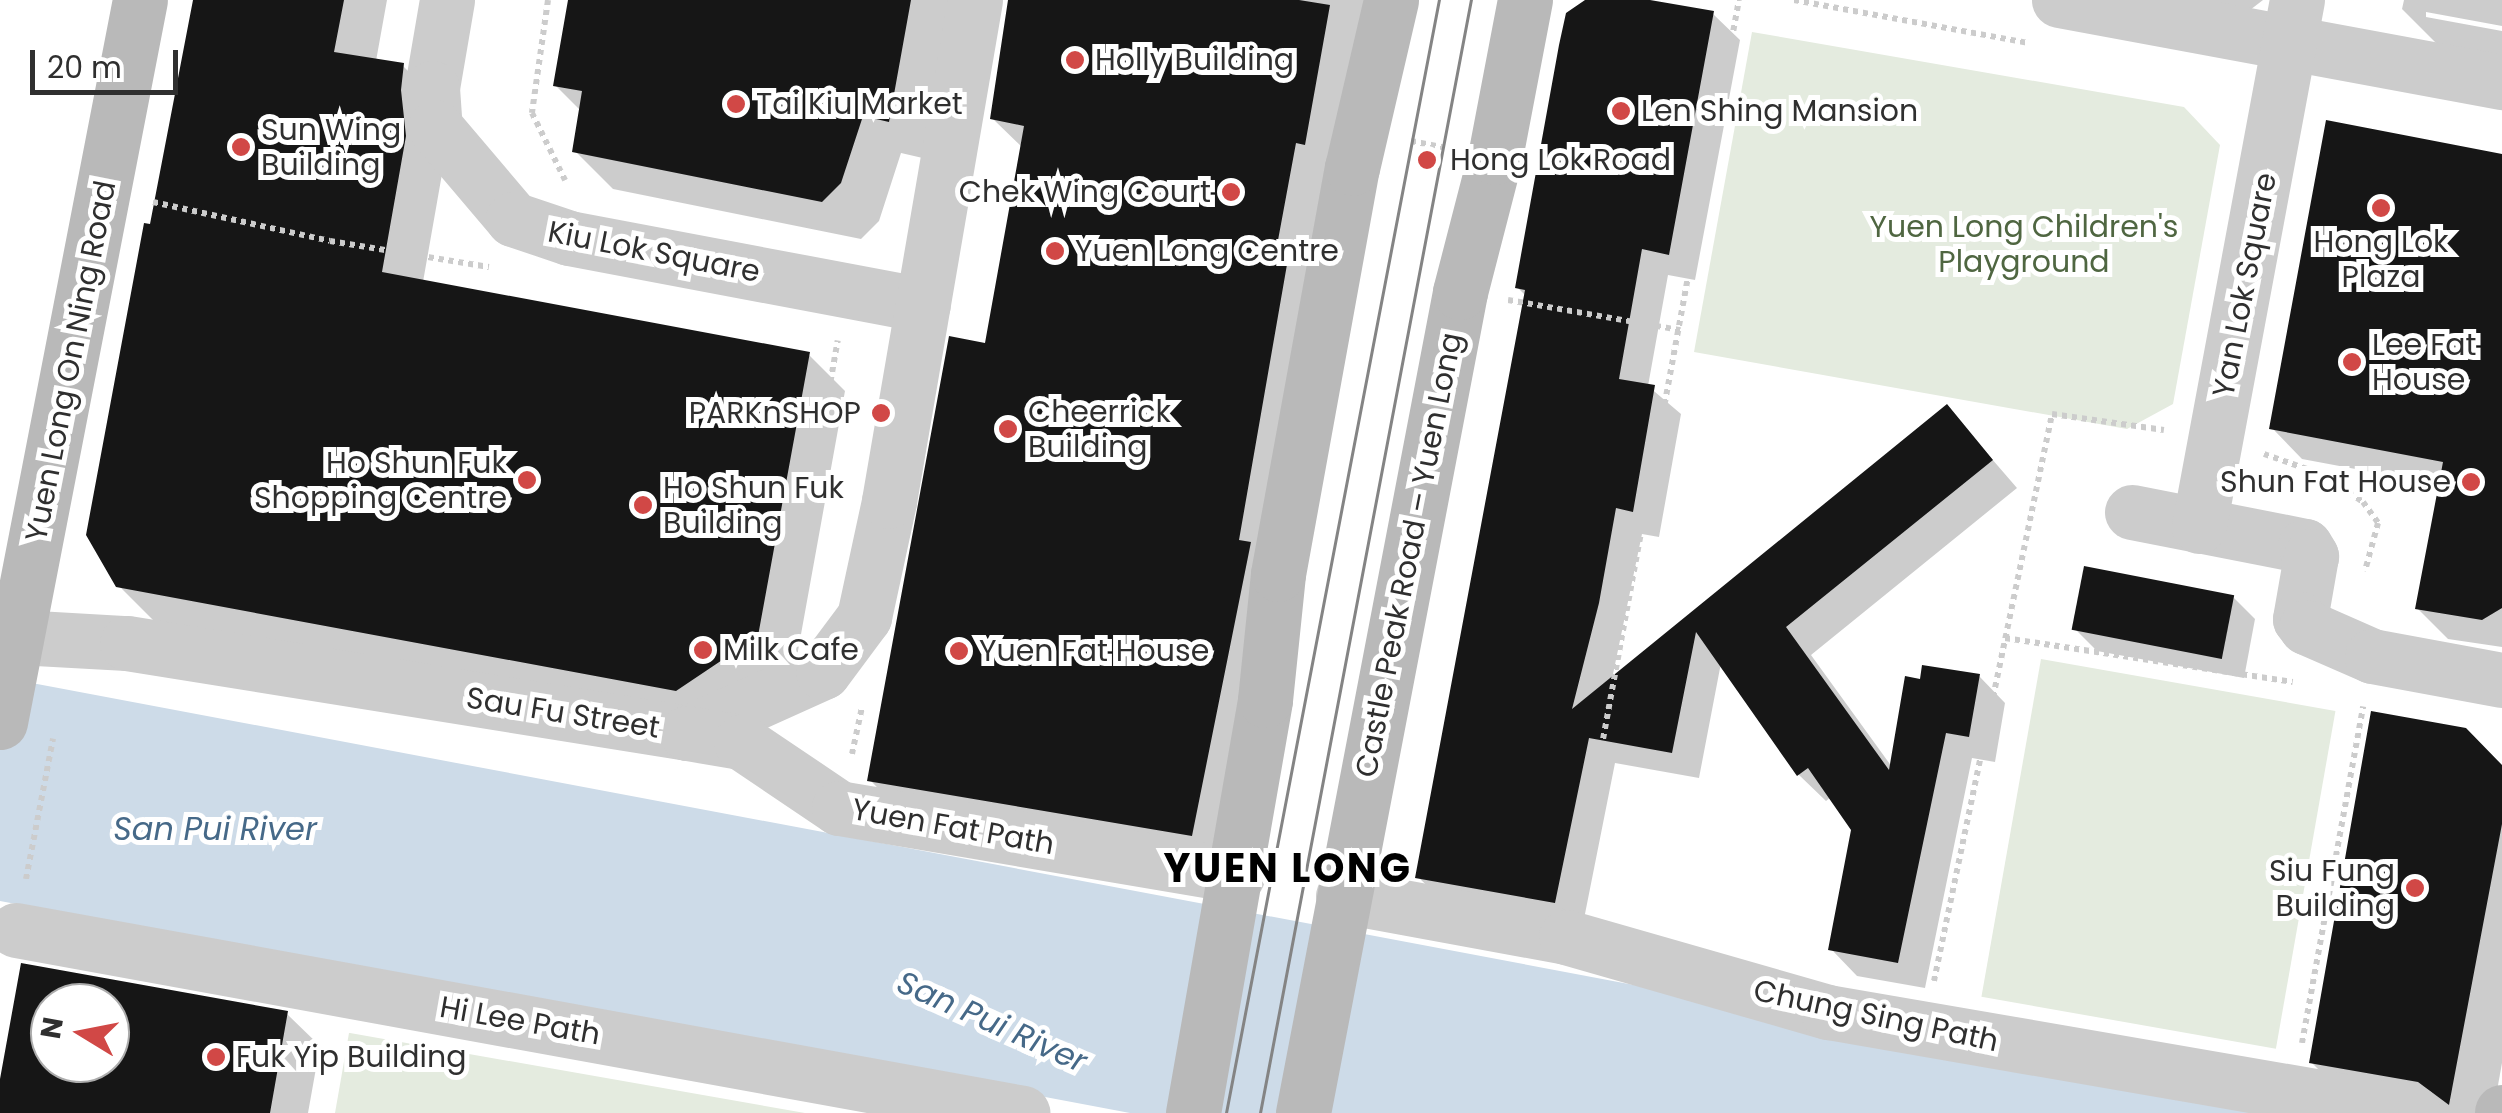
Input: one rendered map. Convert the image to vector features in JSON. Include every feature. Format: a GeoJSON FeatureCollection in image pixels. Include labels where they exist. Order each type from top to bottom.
{"type":"FeatureCollection","features":[{"type":"Feature","properties":{"kind":"main road","name":"Yuen Long On Ning Road"},"geometry":{"type":"LineString","coordinates":[[0,722],[140,0]]}},
{"type":"Feature","properties":{"kind":"main road"},"geometry":{"type":"LineString","coordinates":[[1194,1113],[1265,700],[1278,574],[1359,130],[1391,0]]}},
{"type":"Feature","properties":{"kind":"main road","name":"Castle Peak Road – Yuen Long"},"geometry":{"type":"LineString","coordinates":[[1303,1113],[1460,292],[1495,156],[1525,0]]}},
{"type":"Feature","properties":{"kind":"street","name":"Kiu Lok Square"},"geometry":{"type":"LineString","coordinates":[[447,0],[432,88],[435,127],[513,219],[568,238],[923,304]]}},
{"type":"Feature","properties":{"kind":"street","name":"Sau Fu Street"},"geometry":{"type":"LineString","coordinates":[[16,644],[127,644],[687,733],[823,672],[864,617],[923,304],[974,0]]}},
{"type":"Feature","properties":{"kind":"street"},"geometry":{"type":"LineString","coordinates":[[2058,0],[2293,22],[2502,82]]}},
{"type":"Feature","properties":{"kind":"street","name":"Yan Lok Square"},"geometry":{"type":"LineString","coordinates":[[2199,526],[2293,22]]}},
{"type":"Feature","properties":{"kind":"street"},"geometry":{"type":"LineString","coordinates":[[2132,512],[2305,546],[2311,556],[2300,619],[2306,627],[2372,656],[2502,680]]}},
{"type":"Feature","properties":{"kind":"street","name":"Yuen Fat Path"},"geometry":{"type":"LineString","coordinates":[[687,733],[741,742],[839,808],[1237,876]]}},
{"type":"Feature","properties":{"kind":"street","name":"Chung Sing Path"},"geometry":{"type":"LineString","coordinates":[[1342,904],[1566,936],[1828,1012],[1924,1031],[2414,1113]]}},
{"type":"Feature","properties":{"kind":"street","name":"Hi Lee Path"},"geometry":{"type":"LineString","coordinates":[[16,930],[1024,1113]]}},
{"type":"Feature","properties":{"kind":"path"},"geometry":{"type":"LineString","coordinates":[[548,0],[532,113],[568,186]]}},
{"type":"Feature","properties":{"kind":"path"},"geometry":{"type":"LineString","coordinates":[[1566,936],[1739,0]]}},
{"type":"Feature","properties":{"kind":"path"},"geometry":{"type":"LineString","coordinates":[[1359,130],[1495,156]]}},
{"type":"Feature","properties":{"kind":"path"},"geometry":{"type":"LineString","coordinates":[[137,198],[330,241],[502,269]]}},
{"type":"Feature","properties":{"kind":"path"},"geometry":{"type":"LineString","coordinates":[[1497,298],[1680,330]]}},
{"type":"Feature","properties":{"kind":"path"},"geometry":{"type":"LineString","coordinates":[[782,638],[789,622],[839,336],[828,327]]}},
{"type":"Feature","properties":{"kind":"path"},"geometry":{"type":"LineString","coordinates":[[1924,1031],[2052,414],[2217,437]]}},
{"type":"Feature","properties":{"kind":"path"},"geometry":{"type":"LineString","coordinates":[[2005,638],[2296,682]]}},
{"type":"Feature","properties":{"kind":"path"},"geometry":{"type":"LineString","coordinates":[[2292,1093],[2366,690]]}},
{"type":"Feature","properties":{"kind":"path"},"geometry":{"type":"LineString","coordinates":[[16,930],[54,734]]}},
{"type":"Feature","properties":{"kind":"path"},"geometry":{"type":"LineString","coordinates":[[2494,1104],[2502,936]]}},
{"type":"Feature","properties":{"kind":"green space","name":"Yuen Long Children's Playground"},"geometry":{"type":"Polygon","coordinates":[[[1752,32],[2184,107],[2220,145],[2173,404],[2127,429],[1694,352],[1752,32]]]}},
{"type":"Feature","properties":{"kind":"green space"},"geometry":{"type":"Polygon","coordinates":[[[2041,659],[2335,711],[2276,1049],[1981,997],[2041,659]]]}},
{"type":"Feature","properties":{"kind":"green space"},"geometry":{"type":"Polygon","coordinates":[[[350,1033],[805,1113],[335,1113],[350,1033]]]}},
{"type":"Feature","properties":{"kind":"water","name":"San Pui River"},"geometry":{"type":"Polygon","coordinates":[[[0,677],[2314,1113],[1130,1113],[0,901],[0,677]]]}},
{"type":"Feature","properties":{"kind":"building","name":"Ho Shun Fuk Shopping Centre"},"geometry":{"type":"Polygon","coordinates":[[[193,0],[344,0],[334,52],[404,63],[401,90],[406,136],[382,272],[810,352],[758,636],[676,691],[116,587],[86,535],[144,223],[150,224],[193,0]]]}},
{"type":"Feature","properties":{"kind":"building","name":"Tai Kiu Market"},"geometry":{"type":"Polygon","coordinates":[[[568,0],[911,0],[889,122],[863,116],[841,183],[822,202],[572,152],[582,91],[553,86],[568,0]]]}},
{"type":"Feature","properties":{"kind":"building"},"geometry":{"type":"Polygon","coordinates":[[[1008,0],[1299,0],[1330,5],[1305,145],[1296,143],[1276,251],[1289,253],[1239,540],[1251,542],[1192,836],[867,781],[949,336],[985,343],[1024,126],[990,119],[1008,0]]]}},
{"type":"Feature","properties":{"kind":"building"},"geometry":{"type":"Polygon","coordinates":[[[1585,0],[1650,0],[1714,11],[1669,255],[1642,249],[1619,379],[1655,385],[1633,512],[1616,508],[1599,603],[1572,709],[1947,404],[1993,460],[1786,627],[1889,770],[1905,676],[1920,679],[1922,665],[1980,674],[1969,737],[1946,733],[1898,963],[1828,950],[1851,830],[1808,768],[1797,776],[1696,632],[1672,753],[1589,738],[1555,903],[1415,878],[1525,290],[1515,288],[1559,45],[1566,13],[1585,0]]]}},
{"type":"Feature","properties":{"kind":"building"},"geometry":{"type":"Polygon","coordinates":[[[2326,120],[2502,154],[2502,608],[2482,620],[2415,609],[2443,462],[2269,429],[2326,120]]]}},
{"type":"Feature","properties":{"kind":"building"},"geometry":{"type":"Polygon","coordinates":[[[2084,566],[2234,595],[2222,659],[2072,630],[2084,566]]]}},
{"type":"Feature","properties":{"kind":"building","name":"Siu Fung Building"},"geometry":{"type":"Polygon","coordinates":[[[2371,711],[2466,728],[2502,765],[2502,824],[2449,1105],[2418,1082],[2309,1063],[2371,711]]]}},
{"type":"Feature","properties":{"kind":"building"},"geometry":{"type":"Polygon","coordinates":[[[21,963],[288,1011],[270,1113],[0,1113],[0,1079],[21,963]]]}},
{"type":"Feature","properties":{"kind":"tram line"},"geometry":{"type":"LineString","coordinates":[[1226,1113],[1439,0]]}},
{"type":"Feature","properties":{"kind":"tram line"},"geometry":{"type":"LineString","coordinates":[[1260,1113],[1471,0]]}},
{"type":"Feature","properties":{"kind":"place","name":"Holly Building"},"geometry":{"type":"Point","coordinates":[1075,60]}},
{"type":"Feature","properties":{"kind":"place","name":"Tai Kiu Market"},"geometry":{"type":"Point","coordinates":[736,104]}},
{"type":"Feature","properties":{"kind":"place","name":"Len Shing Mansion"},"geometry":{"type":"Point","coordinates":[1621,111]}},
{"type":"Feature","properties":{"kind":"place","name":"Sun Wing Building"},"geometry":{"type":"Point","coordinates":[241,147]}},
{"type":"Feature","properties":{"kind":"place","name":"Hong Lok Road"},"geometry":{"type":"Point","coordinates":[1427,160]}},
{"type":"Feature","properties":{"kind":"place","name":"Chek Wing Court"},"geometry":{"type":"Point","coordinates":[1231,192]}},
{"type":"Feature","properties":{"kind":"place","name":"Hong Lok Plaza"},"geometry":{"type":"Point","coordinates":[2381,208]}},
{"type":"Feature","properties":{"kind":"place","name":"Yuen Long Centre"},"geometry":{"type":"Point","coordinates":[1055,251]}},
{"type":"Feature","properties":{"kind":"place","name":"Lee Fat House"},"geometry":{"type":"Point","coordinates":[2352,362]}},
{"type":"Feature","properties":{"kind":"place","name":"PARKnSHOP"},"geometry":{"type":"Point","coordinates":[881,413]}},
{"type":"Feature","properties":{"kind":"place","name":"Cheerrick Building"},"geometry":{"type":"Point","coordinates":[1008,429]}},
{"type":"Feature","properties":{"kind":"place","name":"Ho Shun Fuk Shopping Centre"},"geometry":{"type":"Point","coordinates":[527,480]}},
{"type":"Feature","properties":{"kind":"place","name":"Shun Fat House"},"geometry":{"type":"Point","coordinates":[2471,482]}},
{"type":"Feature","properties":{"kind":"place","name":"Ho Shun Fuk Building"},"geometry":{"type":"Point","coordinates":[643,505]}},
{"type":"Feature","properties":{"kind":"place","name":"Milk Cafe"},"geometry":{"type":"Point","coordinates":[703,650]}},
{"type":"Feature","properties":{"kind":"place","name":"Yuen Fat House"},"geometry":{"type":"Point","coordinates":[959,651]}},
{"type":"Feature","properties":{"kind":"place","name":"Siu Fung Building"},"geometry":{"type":"Point","coordinates":[2415,888]}},
{"type":"Feature","properties":{"kind":"place","name":"Fuk Yip Building"},"geometry":{"type":"Point","coordinates":[216,1057]}},
{"type":"Feature","properties":{"kind":"district","name":"YUEN LONG"},"geometry":{"type":"Point","coordinates":[1288,868]}}]}
